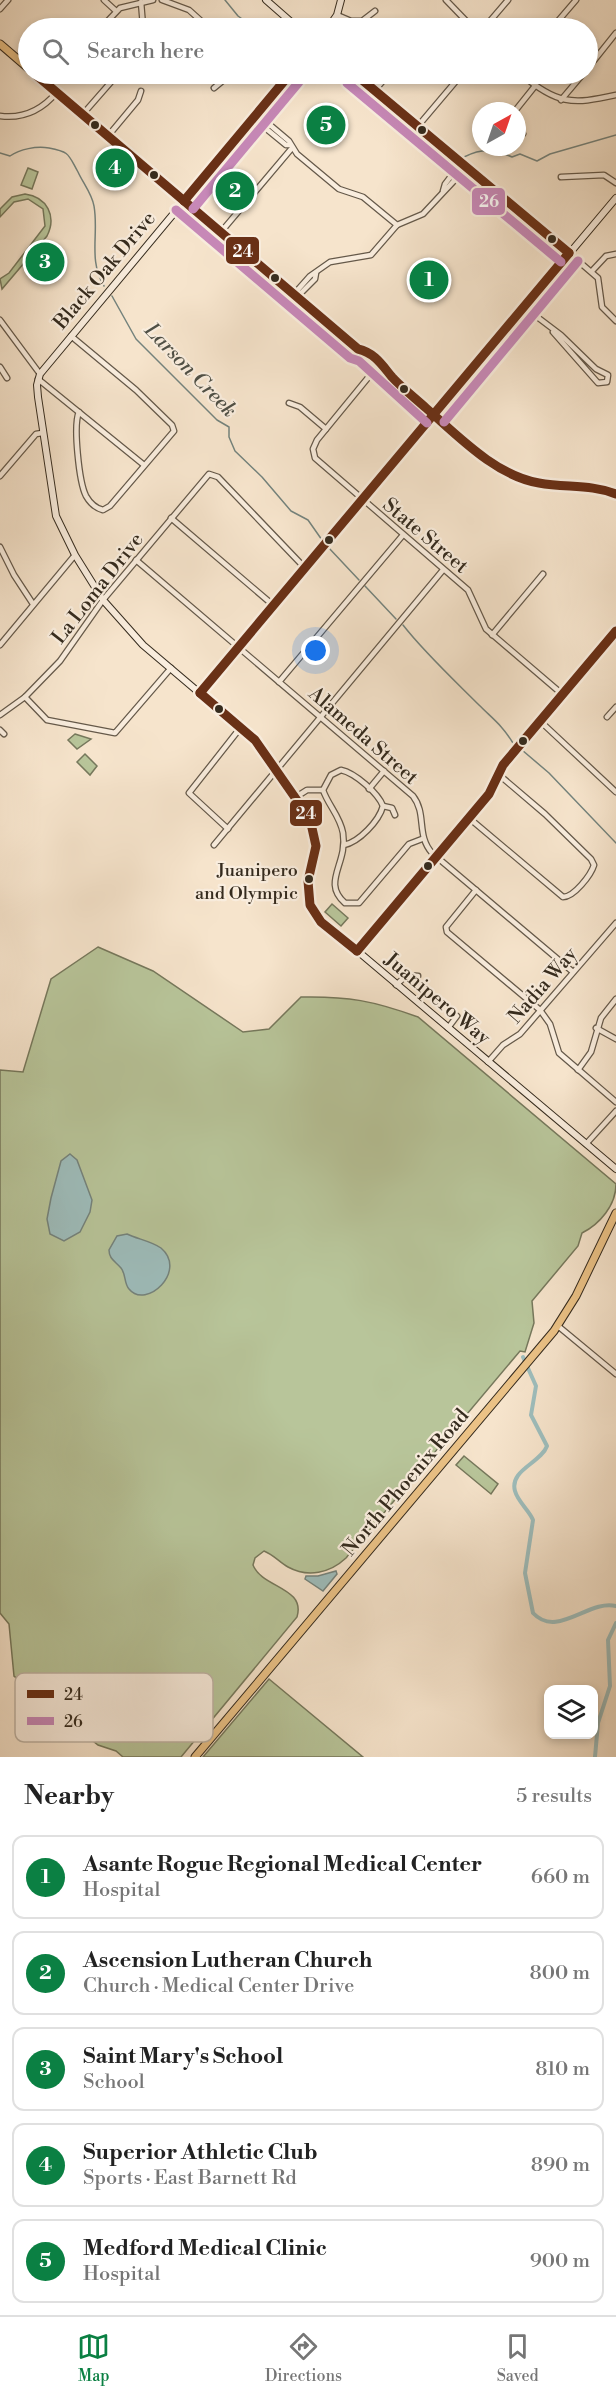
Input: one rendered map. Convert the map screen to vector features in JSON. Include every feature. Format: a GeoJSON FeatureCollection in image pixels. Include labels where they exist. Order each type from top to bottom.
{"type":"FeatureCollection","features":[{"type":"Feature","properties":{"kind":"main road"},"geometry":{"type":"LineString","coordinates":[[0,44],[18,59]]}},
{"type":"Feature","properties":{"kind":"main road"},"geometry":{"type":"LineString","coordinates":[[48,84],[358,349],[360,354],[385,376],[391,376]]}},
{"type":"Feature","properties":{"kind":"main road"},"geometry":{"type":"LineString","coordinates":[[358,349],[364,349],[389,371],[391,376],[494,464],[514,476],[547,485],[587,484],[616,494]]}},
{"type":"Feature","properties":{"kind":"main road","name":"North Phoenix Road"},"geometry":{"type":"LineString","coordinates":[[213,1736],[558,1326],[579,1291],[616,1213]]}},
{"type":"Feature","properties":{"kind":"main road","name":"North Phoenix Road"},"geometry":{"type":"LineString","coordinates":[[195,1757],[208,1742]]}},
{"type":"Feature","properties":{"kind":"street"},"geometry":{"type":"LineString","coordinates":[[0,9],[8,0]]}},
{"type":"Feature","properties":{"kind":"street"},"geometry":{"type":"LineString","coordinates":[[104,0],[116,11]]}},
{"type":"Feature","properties":{"kind":"street"},"geometry":{"type":"LineString","coordinates":[[110,18],[116,11],[153,0]]}},
{"type":"Feature","properties":{"kind":"street"},"geometry":{"type":"LineString","coordinates":[[162,0],[189,10],[197,18]]}},
{"type":"Feature","properties":{"kind":"street"},"geometry":{"type":"LineString","coordinates":[[266,0],[287,18]]}},
{"type":"Feature","properties":{"kind":"street"},"geometry":{"type":"LineString","coordinates":[[335,18],[341,0]]}},
{"type":"Feature","properties":{"kind":"street"},"geometry":{"type":"LineString","coordinates":[[446,0],[463,18]]}},
{"type":"Feature","properties":{"kind":"street"},"geometry":{"type":"LineString","coordinates":[[493,18],[508,0]]}},
{"type":"Feature","properties":{"kind":"street"},"geometry":{"type":"LineString","coordinates":[[561,18],[576,0]]}},
{"type":"Feature","properties":{"kind":"street"},"geometry":{"type":"LineString","coordinates":[[141,2],[142,18]]}},
{"type":"Feature","properties":{"kind":"street"},"geometry":{"type":"LineString","coordinates":[[366,18],[375,11]]}},
{"type":"Feature","properties":{"kind":"street"},"geometry":{"type":"LineString","coordinates":[[337,15],[350,18]]}},
{"type":"Feature","properties":{"kind":"street"},"geometry":{"type":"LineString","coordinates":[[598,56],[616,33]]}},
{"type":"Feature","properties":{"kind":"street"},"geometry":{"type":"LineString","coordinates":[[83,114],[109,84]]}},
{"type":"Feature","properties":{"kind":"street"},"geometry":{"type":"LineString","coordinates":[[214,88],[219,84]]}},
{"type":"Feature","properties":{"kind":"street","name":"Black Oak Drive"},"geometry":{"type":"LineString","coordinates":[[39,376],[281,84]]}},
{"type":"Feature","properties":{"kind":"street"},"geometry":{"type":"LineString","coordinates":[[368,84],[592,271],[600,282],[602,307],[616,321]]}},
{"type":"Feature","properties":{"kind":"street"},"geometry":{"type":"LineString","coordinates":[[375,90],[380,84]]}},
{"type":"Feature","properties":{"kind":"street"},"geometry":{"type":"LineString","coordinates":[[418,126],[454,84]]}},
{"type":"Feature","properties":{"kind":"street"},"geometry":{"type":"LineString","coordinates":[[533,84],[561,100],[580,102],[616,95]]}},
{"type":"Feature","properties":{"kind":"street"},"geometry":{"type":"LineString","coordinates":[[561,100],[575,84]]}},
{"type":"Feature","properties":{"kind":"street"},"geometry":{"type":"LineString","coordinates":[[522,102],[535,86]]}},
{"type":"Feature","properties":{"kind":"street"},"geometry":{"type":"LineString","coordinates":[[108,136],[138,99],[141,91]]}},
{"type":"Feature","properties":{"kind":"street"},"geometry":{"type":"LineString","coordinates":[[0,116],[20,116],[34,112],[57,92]]}},
{"type":"Feature","properties":{"kind":"street"},"geometry":{"type":"LineString","coordinates":[[255,116],[290,141],[291,147],[339,189],[363,197],[397,225]]}},
{"type":"Feature","properties":{"kind":"street"},"geometry":{"type":"LineString","coordinates":[[221,232],[291,147]]}},
{"type":"Feature","properties":{"kind":"street"},"geometry":{"type":"LineString","coordinates":[[296,296],[316,273],[330,262],[371,255],[397,225],[420,216],[443,191],[445,184],[464,166]]}},
{"type":"Feature","properties":{"kind":"street"},"geometry":{"type":"LineString","coordinates":[[561,177],[604,175],[616,183]]}},
{"type":"Feature","properties":{"kind":"street"},"geometry":{"type":"LineString","coordinates":[[200,693],[616,198]]}},
{"type":"Feature","properties":{"kind":"street"},"geometry":{"type":"LineString","coordinates":[[592,271],[606,256],[616,254]]}},
{"type":"Feature","properties":{"kind":"street"},"geometry":{"type":"LineString","coordinates":[[524,307],[553,332],[598,383],[607,382],[605,372],[596,369],[567,341],[553,332]]}},
{"type":"Feature","properties":{"kind":"street"},"geometry":{"type":"LineString","coordinates":[[0,320],[39,376],[144,465]]}},
{"type":"Feature","properties":{"kind":"street"},"geometry":{"type":"LineString","coordinates":[[70,336],[136,390],[172,425],[174,431],[107,509],[95,507],[84,489],[76,425],[79,411]]}},
{"type":"Feature","properties":{"kind":"street"},"geometry":{"type":"LineString","coordinates":[[0,367],[7,378]]}},
{"type":"Feature","properties":{"kind":"street","name":"State Street"},"geometry":{"type":"LineString","coordinates":[[376,368],[314,444],[315,458],[471,595],[481,621],[492,635],[562,694]]}},
{"type":"Feature","properties":{"kind":"street","name":"Juanipero Way"},"geometry":{"type":"LineString","coordinates":[[39,376],[42,433],[53,506],[61,529],[103,600],[130,632],[255,740],[296,797],[314,826],[318,840],[317,854],[307,884],[309,901],[318,918],[616,1169]]}},
{"type":"Feature","properties":{"kind":"street"},"geometry":{"type":"LineString","coordinates":[[289,403],[300,407],[326,429]]}},
{"type":"Feature","properties":{"kind":"street"},"geometry":{"type":"LineString","coordinates":[[0,476],[36,434],[42,433]]}},
{"type":"Feature","properties":{"kind":"street","name":"La Loma Drive"},"geometry":{"type":"LineString","coordinates":[[0,715],[25,697],[60,661],[103,600],[205,477],[213,474],[305,568]]}},
{"type":"Feature","properties":{"kind":"street"},"geometry":{"type":"LineString","coordinates":[[171,518],[273,606]]}},
{"type":"Feature","properties":{"kind":"street"},"geometry":{"type":"LineString","coordinates":[[279,682],[403,535]]}},
{"type":"Feature","properties":{"kind":"street"},"geometry":{"type":"LineString","coordinates":[[0,547],[14,575],[33,604]]}},
{"type":"Feature","properties":{"kind":"street"},"geometry":{"type":"LineString","coordinates":[[0,645],[75,555]]}},
{"type":"Feature","properties":{"kind":"street","name":"Alameda Street"},"geometry":{"type":"LineString","coordinates":[[136,560],[416,800],[421,812],[422,839]]}},
{"type":"Feature","properties":{"kind":"street"},"geometry":{"type":"LineString","coordinates":[[214,845],[443,570]]}},
{"type":"Feature","properties":{"kind":"street"},"geometry":{"type":"LineString","coordinates":[[492,635],[543,574]]}},
{"type":"Feature","properties":{"kind":"street"},"geometry":{"type":"LineString","coordinates":[[357,951],[492,790],[498,774],[616,631]]}},
{"type":"Feature","properties":{"kind":"street"},"geometry":{"type":"LineString","coordinates":[[25,697],[47,720],[115,734],[171,668]]}},
{"type":"Feature","properties":{"kind":"street"},"geometry":{"type":"LineString","coordinates":[[607,717],[616,707]]}},
{"type":"Feature","properties":{"kind":"street"},"geometry":{"type":"LineString","coordinates":[[540,722],[616,792]]}},
{"type":"Feature","properties":{"kind":"street"},"geometry":{"type":"LineString","coordinates":[[228,829],[189,793],[241,728]]}},
{"type":"Feature","properties":{"kind":"street"},"geometry":{"type":"LineString","coordinates":[[323,790],[331,775],[341,770],[348,772],[369,789],[383,806],[392,808],[395,815]]}},
{"type":"Feature","properties":{"kind":"street"},"geometry":{"type":"LineString","coordinates":[[369,789],[384,771]]}},
{"type":"Feature","properties":{"kind":"street"},"geometry":{"type":"LineString","coordinates":[[469,818],[566,898],[579,886],[594,865],[591,859],[548,816],[498,774]]}},
{"type":"Feature","properties":{"kind":"street"},"geometry":{"type":"LineString","coordinates":[[296,797],[307,790],[323,790]]}},
{"type":"Feature","properties":{"kind":"street"},"geometry":{"type":"LineString","coordinates":[[323,790],[339,819],[344,845],[333,886],[336,895],[345,903],[352,905],[361,901],[409,844],[422,839],[436,857],[573,972]]}},
{"type":"Feature","properties":{"kind":"street"},"geometry":{"type":"LineString","coordinates":[[344,845],[351,843],[364,833],[379,815],[383,806]]}},
{"type":"Feature","properties":{"kind":"street"},"geometry":{"type":"LineString","coordinates":[[476,890],[448,924],[447,932],[540,1010],[550,1024],[559,1053],[616,1102]]}},
{"type":"Feature","properties":{"kind":"street","name":"Nadia Way"},"geometry":{"type":"LineString","coordinates":[[488,1062],[503,1046],[517,1037],[616,923]]}},
{"type":"Feature","properties":{"kind":"street"},"geometry":{"type":"LineString","coordinates":[[396,985],[407,975],[418,976]]}},
{"type":"Feature","properties":{"kind":"street"},"geometry":{"type":"LineString","coordinates":[[578,1071],[591,1052],[596,1028],[603,1014],[616,999]]}},
{"type":"Feature","properties":{"kind":"street"},"geometry":{"type":"LineString","coordinates":[[448,1028],[457,1016]]}},
{"type":"Feature","properties":{"kind":"street"},"geometry":{"type":"LineString","coordinates":[[596,1028],[616,1039]]}},
{"type":"Feature","properties":{"kind":"street"},"geometry":{"type":"LineString","coordinates":[[585,1144],[616,1110]]}},
{"type":"Feature","properties":{"kind":"street"},"geometry":{"type":"LineString","coordinates":[[558,1326],[616,1374]]}},
{"type":"Feature","properties":{"kind":"green space"},"geometry":{"type":"Polygon","coordinates":[[[28,168],[38,172],[32,189],[21,185],[28,168]]]}},
{"type":"Feature","properties":{"kind":"green space"},"geometry":{"type":"Polygon","coordinates":[[[25,194],[44,203],[50,215],[50,229],[47,236],[2,289],[0,279],[9,273],[45,226],[43,209],[28,199],[14,202],[0,217],[0,209],[12,197],[25,194]]]}},
{"type":"Feature","properties":{"kind":"green space"},"geometry":{"type":"Polygon","coordinates":[[[75,734],[91,739],[77,749],[68,740],[75,734]]]}},
{"type":"Feature","properties":{"kind":"green space"},"geometry":{"type":"Polygon","coordinates":[[[85,754],[97,766],[90,775],[77,762],[85,754]]]}},
{"type":"Feature","properties":{"kind":"green space"},"geometry":{"type":"Polygon","coordinates":[[[332,904],[348,918],[341,926],[325,912],[332,904]]]}},
{"type":"Feature","properties":{"kind":"green space"},"geometry":{"type":"Polygon","coordinates":[[[98,947],[153,971],[243,1032],[269,1029],[301,997],[333,997],[361,1001],[418,1017],[616,1184],[613,1199],[606,1213],[582,1233],[578,1246],[532,1301],[534,1323],[525,1352],[520,1351],[346,1558],[326,1570],[311,1573],[288,1567],[264,1551],[255,1558],[253,1565],[258,1573],[295,1599],[298,1607],[297,1617],[213,1718],[213,1673],[15,1673],[15,1677],[9,1624],[0,1613],[0,1070],[23,1072],[51,979],[98,947]]]}},
{"type":"Feature","properties":{"kind":"green space"},"geometry":{"type":"Polygon","coordinates":[[[464,1456],[498,1484],[491,1494],[456,1465],[464,1456]]]}},
{"type":"Feature","properties":{"kind":"green space"},"geometry":{"type":"Polygon","coordinates":[[[269,1679],[363,1757],[203,1757],[269,1679]]]}},
{"type":"Feature","properties":{"kind":"green space"},"geometry":{"type":"Polygon","coordinates":[[[94,1742],[193,1742],[181,1757],[123,1757],[116,1751],[94,1742]]]}},
{"type":"Feature","properties":{"kind":"water"},"geometry":{"type":"Polygon","coordinates":[[[70,1154],[77,1160],[92,1200],[90,1212],[80,1232],[64,1241],[50,1234],[47,1219],[61,1161],[70,1154]]]}},
{"type":"Feature","properties":{"kind":"water"},"geometry":{"type":"Polygon","coordinates":[[[127,1234],[161,1248],[168,1257],[170,1267],[167,1277],[162,1285],[145,1295],[136,1294],[129,1289],[123,1270],[109,1253],[117,1236],[127,1234]]]}},
{"type":"Feature","properties":{"kind":"water"},"geometry":{"type":"Polygon","coordinates":[[[336,1571],[337,1574],[323,1591],[305,1579],[306,1576],[318,1576],[336,1571]]]}},
{"type":"Feature","properties":{"kind":"waterway"},"geometry":{"type":"LineString","coordinates":[[225,0],[241,18]]}},
{"type":"Feature","properties":{"kind":"waterway"},"geometry":{"type":"LineString","coordinates":[[464,157],[488,151],[512,157],[520,154],[537,161],[550,154],[616,135]]}},
{"type":"Feature","properties":{"kind":"waterway","name":"Larson Creek"},"geometry":{"type":"LineString","coordinates":[[0,153],[10,156],[23,150],[44,147],[61,151],[70,158],[93,202],[96,266],[104,286]]}},
{"type":"Feature","properties":{"kind":"waterway","name":"Larson Creek"},"geometry":{"type":"LineString","coordinates":[[112,296],[136,339],[217,420],[229,427],[229,437],[235,451],[262,477],[291,511],[308,520],[322,540]]}},
{"type":"Feature","properties":{"kind":"waterway","name":"Larson Creek"},"geometry":{"type":"LineString","coordinates":[[328,547],[359,580]]}},
{"type":"Feature","properties":{"kind":"waterway","name":"Larson Creek"},"geometry":{"type":"LineString","coordinates":[[365,586],[396,619]]}},
{"type":"Feature","properties":{"kind":"waterway","name":"Larson Creek"},"geometry":{"type":"LineString","coordinates":[[403,625],[430,656],[501,727],[513,743]]}},
{"type":"Feature","properties":{"kind":"waterway","name":"Larson Creek"},"geometry":{"type":"LineString","coordinates":[[522,750],[549,773],[616,843]]}},
{"type":"Feature","properties":{"kind":"waterway"},"geometry":{"type":"LineString","coordinates":[[523,1357],[536,1386],[531,1415],[547,1446],[544,1452],[521,1472],[514,1484],[516,1495],[533,1520],[525,1573],[533,1613],[542,1620],[552,1622],[606,1605],[616,1606]]}},
{"type":"Feature","properties":{"kind":"waterway"},"geometry":{"type":"LineString","coordinates":[[595,1757],[598,1723],[610,1686],[608,1640],[616,1623]]}},
{"type":"Feature","properties":{"kind":"transit line","name":"24"},"geometry":{"type":"LineString","coordinates":[[47,84],[358,349],[374,356],[400,385],[451,431],[493,464],[523,479],[539,483],[588,487],[616,494]]}},
{"type":"Feature","properties":{"kind":"transit line","name":"24"},"geometry":{"type":"LineString","coordinates":[[184,201],[282,84]]}},
{"type":"Feature","properties":{"kind":"transit line","name":"26"},"geometry":{"type":"LineString","coordinates":[[193,209],[297,84]]}},
{"type":"Feature","properties":{"kind":"transit line","name":"26"},"geometry":{"type":"LineString","coordinates":[[348,84],[561,262]]}},
{"type":"Feature","properties":{"kind":"transit line","name":"24"},"geometry":{"type":"LineString","coordinates":[[367,84],[569,253]]}},
{"type":"Feature","properties":{"kind":"transit line","name":"26"},"geometry":{"type":"LineString","coordinates":[[176,210],[350,358],[359,361],[427,423]]}},
{"type":"Feature","properties":{"kind":"transit line","name":"24"},"geometry":{"type":"LineString","coordinates":[[200,693],[569,253]]}},
{"type":"Feature","properties":{"kind":"transit line","name":"26"},"geometry":{"type":"LineString","coordinates":[[444,422],[578,261]]}},
{"type":"Feature","properties":{"kind":"transit line","name":"24"},"geometry":{"type":"LineString","coordinates":[[357,951],[489,794],[503,765],[616,631]]}},
{"type":"Feature","properties":{"kind":"transit line","name":"24"},"geometry":{"type":"LineString","coordinates":[[200,693],[255,740],[310,819],[316,846],[308,881],[310,905],[321,922],[357,951]]}},
{"type":"Feature","properties":{"kind":"place","name":"Medford Medical Clinic"},"geometry":{"type":"Point","coordinates":[326,125]}},
{"type":"Feature","properties":{"kind":"place","name":"Superior Athletic Club"},"geometry":{"type":"Point","coordinates":[115,168]}},
{"type":"Feature","properties":{"kind":"place","name":"Ascension Lutheran Church"},"geometry":{"type":"Point","coordinates":[235,191]}},
{"type":"Feature","properties":{"kind":"place","name":"Saint Mary's School"},"geometry":{"type":"Point","coordinates":[45,262]}},
{"type":"Feature","properties":{"kind":"place","name":"Asante Rogue Regional Medical Center"},"geometry":{"type":"Point","coordinates":[429,280]}},
{"type":"Feature","properties":{"kind":"place","name":"Juanipero and Olympic"},"geometry":{"type":"Point","coordinates":[309,879]}}]}
